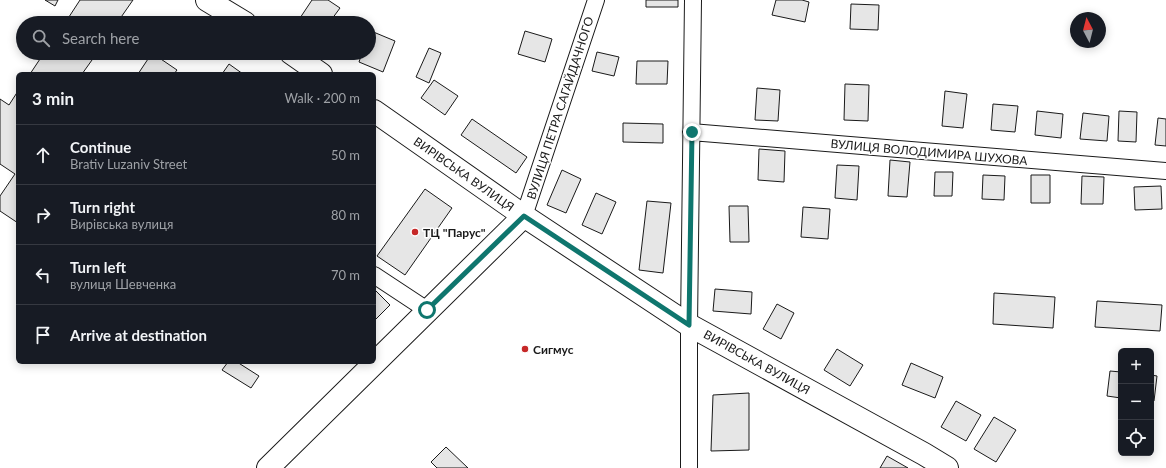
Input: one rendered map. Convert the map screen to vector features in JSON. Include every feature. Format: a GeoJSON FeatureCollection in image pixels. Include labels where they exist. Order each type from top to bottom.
{"type":"FeatureCollection","features":[{"type":"Feature","properties":{"kind":"main road"},"geometry":{"type":"LineString","coordinates":[[207,0],[233,16]]}},
{"type":"Feature","properties":{"kind":"main road"},"geometry":{"type":"LineString","coordinates":[[301,60],[318,72]]}},
{"type":"Feature","properties":{"kind":"main road","name":"ВИРІВСЬКА ВУЛИЦЯ"},"geometry":{"type":"LineString","coordinates":[[376,112],[524,216],[689,325],[947,468]]}},
{"type":"Feature","properties":{"kind":"main road"},"geometry":{"type":"LineString","coordinates":[[376,361],[524,216]]}},
{"type":"Feature","properties":{"kind":"main road"},"geometry":{"type":"LineString","coordinates":[[268,468],[373,364]]}},
{"type":"Feature","properties":{"kind":"street","name":"ВУЛИЦЯ ПЕТРА САГАЙДАЧНОГО"},"geometry":{"type":"LineString","coordinates":[[524,216],[596,0]]}},
{"type":"Feature","properties":{"kind":"street"},"geometry":{"type":"LineString","coordinates":[[689,468],[692,0]]}},
{"type":"Feature","properties":{"kind":"street","name":"ВУЛИЦЯ ВОЛОДИМИРА ШУХОВА"},"geometry":{"type":"LineString","coordinates":[[692,132],[1166,171]]}},
{"type":"Feature","properties":{"kind":"street"},"geometry":{"type":"LineString","coordinates":[[376,276],[427,310]]}},
{"type":"Feature","properties":{"kind":"building"},"geometry":{"type":"Polygon","coordinates":[[[45,0],[58,0],[55,6],[45,0]]]}},
{"type":"Feature","properties":{"kind":"building"},"geometry":{"type":"Polygon","coordinates":[[[80,0],[133,0],[122,16],[70,16],[80,0]]]}},
{"type":"Feature","properties":{"kind":"building"},"geometry":{"type":"Polygon","coordinates":[[[312,0],[328,0],[340,8],[334,16],[301,16],[312,0]]]}},
{"type":"Feature","properties":{"kind":"building"},"geometry":{"type":"Polygon","coordinates":[[[646,0],[678,0],[678,7],[646,7],[646,0]]]}},
{"type":"Feature","properties":{"kind":"building"},"geometry":{"type":"Polygon","coordinates":[[[776,0],[802,0],[809,2],[805,22],[772,15],[776,0]]]}},
{"type":"Feature","properties":{"kind":"building"},"geometry":{"type":"Polygon","coordinates":[[[851,4],[879,5],[878,30],[850,29],[851,4]]]}},
{"type":"Feature","properties":{"kind":"building"},"geometry":{"type":"Polygon","coordinates":[[[525,31],[552,39],[545,62],[518,54],[525,31]]]}},
{"type":"Feature","properties":{"kind":"building"},"geometry":{"type":"Polygon","coordinates":[[[376,33],[395,41],[383,72],[359,62],[360,60],[376,60],[376,33]]]}},
{"type":"Feature","properties":{"kind":"building"},"geometry":{"type":"Polygon","coordinates":[[[429,48],[441,53],[429,83],[416,77],[429,48]]]}},
{"type":"Feature","properties":{"kind":"building"},"geometry":{"type":"Polygon","coordinates":[[[597,52],[619,57],[614,76],[592,71],[597,52]]]}},
{"type":"Feature","properties":{"kind":"building"},"geometry":{"type":"Polygon","coordinates":[[[39,60],[92,60],[83,72],[31,72],[39,60]]]}},
{"type":"Feature","properties":{"kind":"building"},"geometry":{"type":"Polygon","coordinates":[[[147,60],[162,60],[177,70],[176,72],[139,72],[147,60]]]}},
{"type":"Feature","properties":{"kind":"building"},"geometry":{"type":"Polygon","coordinates":[[[637,61],[668,61],[667,84],[636,84],[637,61]]]}},
{"type":"Feature","properties":{"kind":"building"},"geometry":{"type":"Polygon","coordinates":[[[229,64],[240,72],[223,72],[229,64]]]}},
{"type":"Feature","properties":{"kind":"building"},"geometry":{"type":"Polygon","coordinates":[[[434,80],[458,96],[445,115],[421,98],[434,80]]]}},
{"type":"Feature","properties":{"kind":"building"},"geometry":{"type":"Polygon","coordinates":[[[845,84],[869,85],[868,121],[844,120],[845,84]]]}},
{"type":"Feature","properties":{"kind":"building"},"geometry":{"type":"Polygon","coordinates":[[[757,88],[780,90],[778,121],[755,120],[757,88]]]}},
{"type":"Feature","properties":{"kind":"building"},"geometry":{"type":"Polygon","coordinates":[[[945,91],[967,94],[963,128],[942,126],[945,91]]]}},
{"type":"Feature","properties":{"kind":"building"},"geometry":{"type":"Polygon","coordinates":[[[16,94],[16,222],[0,211],[0,196],[15,174],[0,164],[0,99],[9,105],[16,94]]]}},
{"type":"Feature","properties":{"kind":"building"},"geometry":{"type":"Polygon","coordinates":[[[993,104],[1018,106],[1015,132],[991,130],[993,104]]]}},
{"type":"Feature","properties":{"kind":"building"},"geometry":{"type":"Polygon","coordinates":[[[1037,111],[1063,114],[1061,138],[1035,135],[1037,111]]]}},
{"type":"Feature","properties":{"kind":"building"},"geometry":{"type":"Polygon","coordinates":[[[1119,111],[1137,112],[1136,142],[1118,141],[1119,111]]]}},
{"type":"Feature","properties":{"kind":"building"},"geometry":{"type":"Polygon","coordinates":[[[1083,113],[1109,116],[1107,141],[1080,139],[1083,113]]]}},
{"type":"Feature","properties":{"kind":"building"},"geometry":{"type":"Polygon","coordinates":[[[1158,118],[1166,119],[1166,146],[1155,145],[1158,118]]]}},
{"type":"Feature","properties":{"kind":"building"},"geometry":{"type":"Polygon","coordinates":[[[472,119],[527,157],[516,173],[461,135],[472,119]]]}},
{"type":"Feature","properties":{"kind":"building"},"geometry":{"type":"Polygon","coordinates":[[[623,123],[663,124],[663,143],[623,142],[623,123]]]}},
{"type":"Feature","properties":{"kind":"building"},"geometry":{"type":"Polygon","coordinates":[[[759,149],[785,151],[784,182],[758,180],[759,149]]]}},
{"type":"Feature","properties":{"kind":"building"},"geometry":{"type":"Polygon","coordinates":[[[890,160],[910,162],[907,197],[888,196],[890,160]]]}},
{"type":"Feature","properties":{"kind":"building"},"geometry":{"type":"Polygon","coordinates":[[[837,165],[859,166],[857,200],[835,198],[837,165]]]}},
{"type":"Feature","properties":{"kind":"building"},"geometry":{"type":"Polygon","coordinates":[[[562,170],[581,179],[566,213],[547,205],[562,170]]]}},
{"type":"Feature","properties":{"kind":"building"},"geometry":{"type":"Polygon","coordinates":[[[935,172],[953,172],[952,196],[934,196],[935,172]]]}},
{"type":"Feature","properties":{"kind":"building"},"geometry":{"type":"Polygon","coordinates":[[[983,175],[1005,176],[1004,200],[982,199],[983,175]]]}},
{"type":"Feature","properties":{"kind":"building"},"geometry":{"type":"Polygon","coordinates":[[[1031,175],[1050,175],[1050,203],[1031,203],[1031,175]]]}},
{"type":"Feature","properties":{"kind":"building"},"geometry":{"type":"Polygon","coordinates":[[[1082,176],[1104,177],[1103,204],[1081,204],[1082,176]]]}},
{"type":"Feature","properties":{"kind":"building"},"geometry":{"type":"Polygon","coordinates":[[[1161,186],[1162,209],[1135,210],[1134,187],[1161,186]]]}},
{"type":"Feature","properties":{"kind":"building","name":"ТЦ \"Парус\""},"geometry":{"type":"Polygon","coordinates":[[[425,189],[452,208],[405,275],[377,256],[425,189]]]}},
{"type":"Feature","properties":{"kind":"building"},"geometry":{"type":"Polygon","coordinates":[[[596,193],[616,202],[602,234],[582,225],[596,193]]]}},
{"type":"Feature","properties":{"kind":"building"},"geometry":{"type":"Polygon","coordinates":[[[647,201],[671,203],[663,273],[639,270],[647,201]]]}},
{"type":"Feature","properties":{"kind":"building"},"geometry":{"type":"Polygon","coordinates":[[[729,206],[748,206],[749,242],[730,242],[729,206]]]}},
{"type":"Feature","properties":{"kind":"building"},"geometry":{"type":"Polygon","coordinates":[[[803,207],[830,209],[828,239],[801,237],[803,207]]]}},
{"type":"Feature","properties":{"kind":"building"},"geometry":{"type":"Polygon","coordinates":[[[715,289],[752,292],[751,314],[713,311],[715,289]]]}},
{"type":"Feature","properties":{"kind":"building"},"geometry":{"type":"Polygon","coordinates":[[[376,291],[390,305],[376,319],[376,291]]]}},
{"type":"Feature","properties":{"kind":"building"},"geometry":{"type":"Polygon","coordinates":[[[994,293],[1055,297],[1053,328],[993,324],[994,293]]]}},
{"type":"Feature","properties":{"kind":"building"},"geometry":{"type":"Polygon","coordinates":[[[1097,301],[1162,305],[1160,331],[1095,327],[1097,301]]]}},
{"type":"Feature","properties":{"kind":"building"},"geometry":{"type":"Polygon","coordinates":[[[777,304],[794,313],[781,339],[763,329],[777,304]]]}},
{"type":"Feature","properties":{"kind":"building"},"geometry":{"type":"Polygon","coordinates":[[[837,349],[863,365],[850,386],[824,370],[837,349]]]}},
{"type":"Feature","properties":{"kind":"building"},"geometry":{"type":"Polygon","coordinates":[[[911,363],[943,377],[935,398],[902,385],[911,363]]]}},
{"type":"Feature","properties":{"kind":"building"},"geometry":{"type":"Polygon","coordinates":[[[226,364],[240,364],[259,376],[251,388],[222,370],[226,364]]]}},
{"type":"Feature","properties":{"kind":"building"},"geometry":{"type":"Polygon","coordinates":[[[1110,371],[1118,372],[1118,398],[1107,396],[1110,371]]]}},
{"type":"Feature","properties":{"kind":"building"},"geometry":{"type":"Polygon","coordinates":[[[1154,376],[1157,376],[1154,401],[1154,376]]]}},
{"type":"Feature","properties":{"kind":"building"},"geometry":{"type":"Polygon","coordinates":[[[749,393],[749,450],[711,451],[713,395],[749,393]]]}},
{"type":"Feature","properties":{"kind":"building"},"geometry":{"type":"Polygon","coordinates":[[[956,401],[981,415],[966,441],[941,427],[956,401]]]}},
{"type":"Feature","properties":{"kind":"building"},"geometry":{"type":"Polygon","coordinates":[[[994,417],[1016,430],[996,462],[974,449],[994,417]]]}},
{"type":"Feature","properties":{"kind":"building"},"geometry":{"type":"Polygon","coordinates":[[[446,447],[468,468],[437,468],[431,462],[446,447]]]}},
{"type":"Feature","properties":{"kind":"building"},"geometry":{"type":"Polygon","coordinates":[[[887,456],[908,468],[880,468],[887,456]]]}},
{"type":"Feature","properties":{"kind":"place","name":"ТЦ \"Парус\""},"geometry":{"type":"Point","coordinates":[415,232]}},
{"type":"Feature","properties":{"kind":"place","name":"Сигмус"},"geometry":{"type":"Point","coordinates":[525,349]}},
{"type":"Feature","properties":{"kind":"route"},"geometry":{"type":"LineString","coordinates":[[427,310],[524,216],[689,325],[692,132]]}}]}
